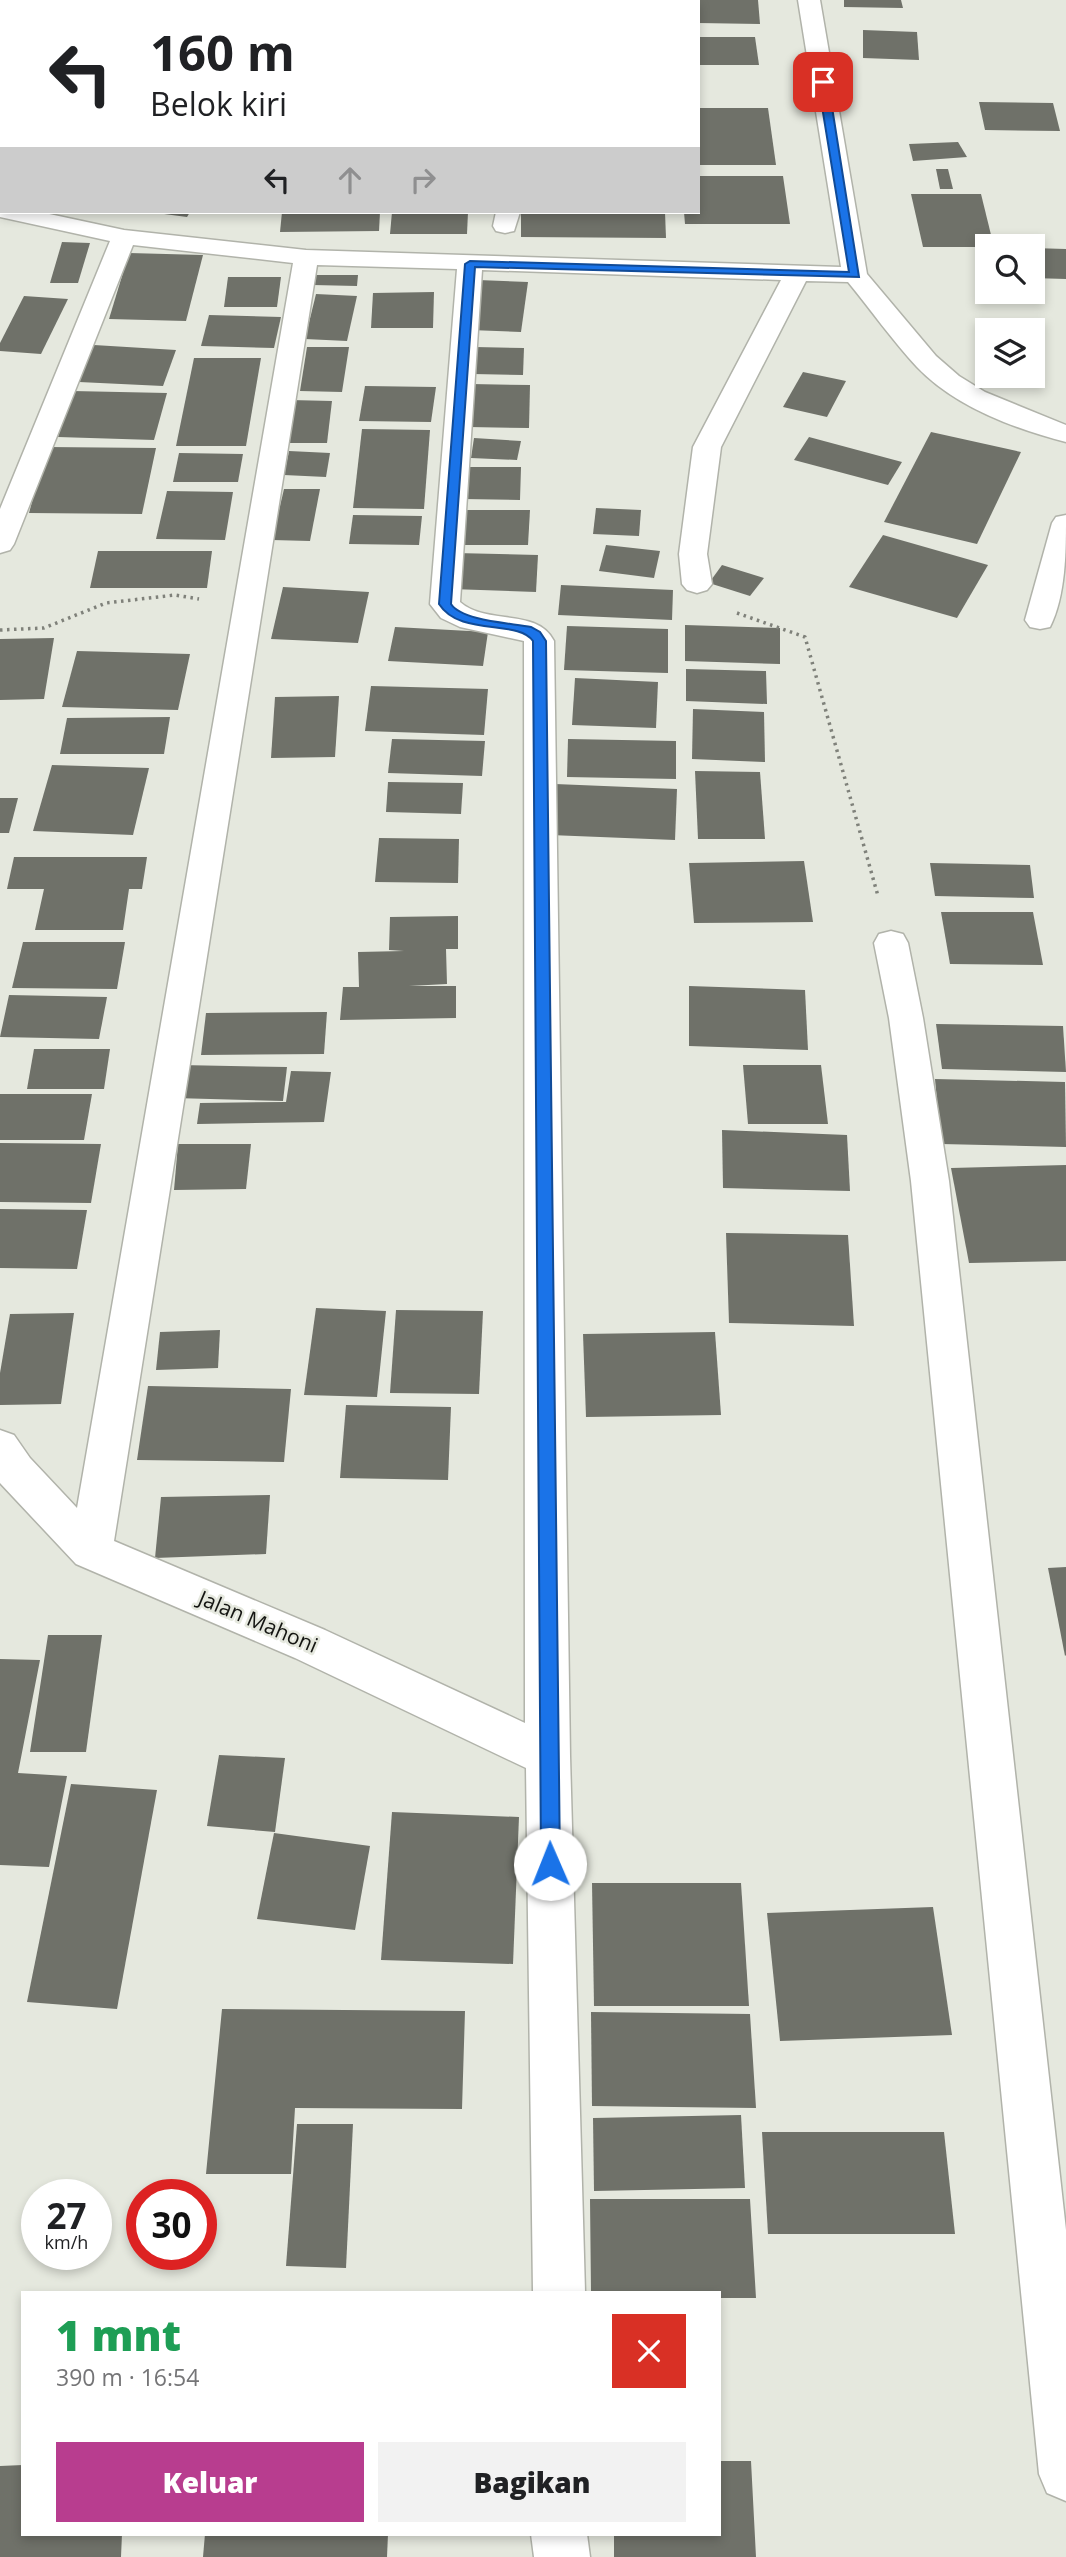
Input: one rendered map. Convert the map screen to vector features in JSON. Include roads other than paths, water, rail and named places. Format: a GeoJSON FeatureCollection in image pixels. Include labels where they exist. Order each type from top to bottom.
{"type":"FeatureCollection","features":[{"type":"Feature","properties":{"kind":"street"},"geometry":{"type":"LineString","coordinates":[[809,0],[855,275],[927,362],[950,382],[987,403],[1066,434]]}},
{"type":"Feature","properties":{"kind":"street"},"geometry":{"type":"LineString","coordinates":[[17,214],[124,237],[306,257],[855,275]]}},
{"type":"Feature","properties":{"kind":"street"},"geometry":{"type":"LineString","coordinates":[[0,544],[124,237]]}},
{"type":"Feature","properties":{"kind":"street"},"geometry":{"type":"LineString","coordinates":[[91,1551],[306,257]]}},
{"type":"Feature","properties":{"kind":"street"},"geometry":{"type":"LineString","coordinates":[[470,264],[445,604],[451,613],[527,630],[536,635],[539,641],[548,1756],[559,2291]]}},
{"type":"Feature","properties":{"kind":"street"},"geometry":{"type":"LineString","coordinates":[[697,584],[692,554],[707,447],[797,274]]}},
{"type":"Feature","properties":{"kind":"street"},"geometry":{"type":"LineString","coordinates":[[1040,620],[1066,523]]}},
{"type":"Feature","properties":{"kind":"street"},"geometry":{"type":"LineString","coordinates":[[891,943],[906,1018],[930,1181],[1066,2474]]}},
{"type":"Feature","properties":{"kind":"street","name":"Jalan Mahoni"},"geometry":{"type":"LineString","coordinates":[[0,1447],[15,1471],[91,1551],[310,1644],[548,1756]]}},
{"type":"Feature","properties":{"kind":"street"},"geometry":{"type":"LineString","coordinates":[[559,2536],[562,2557]]}}]}
